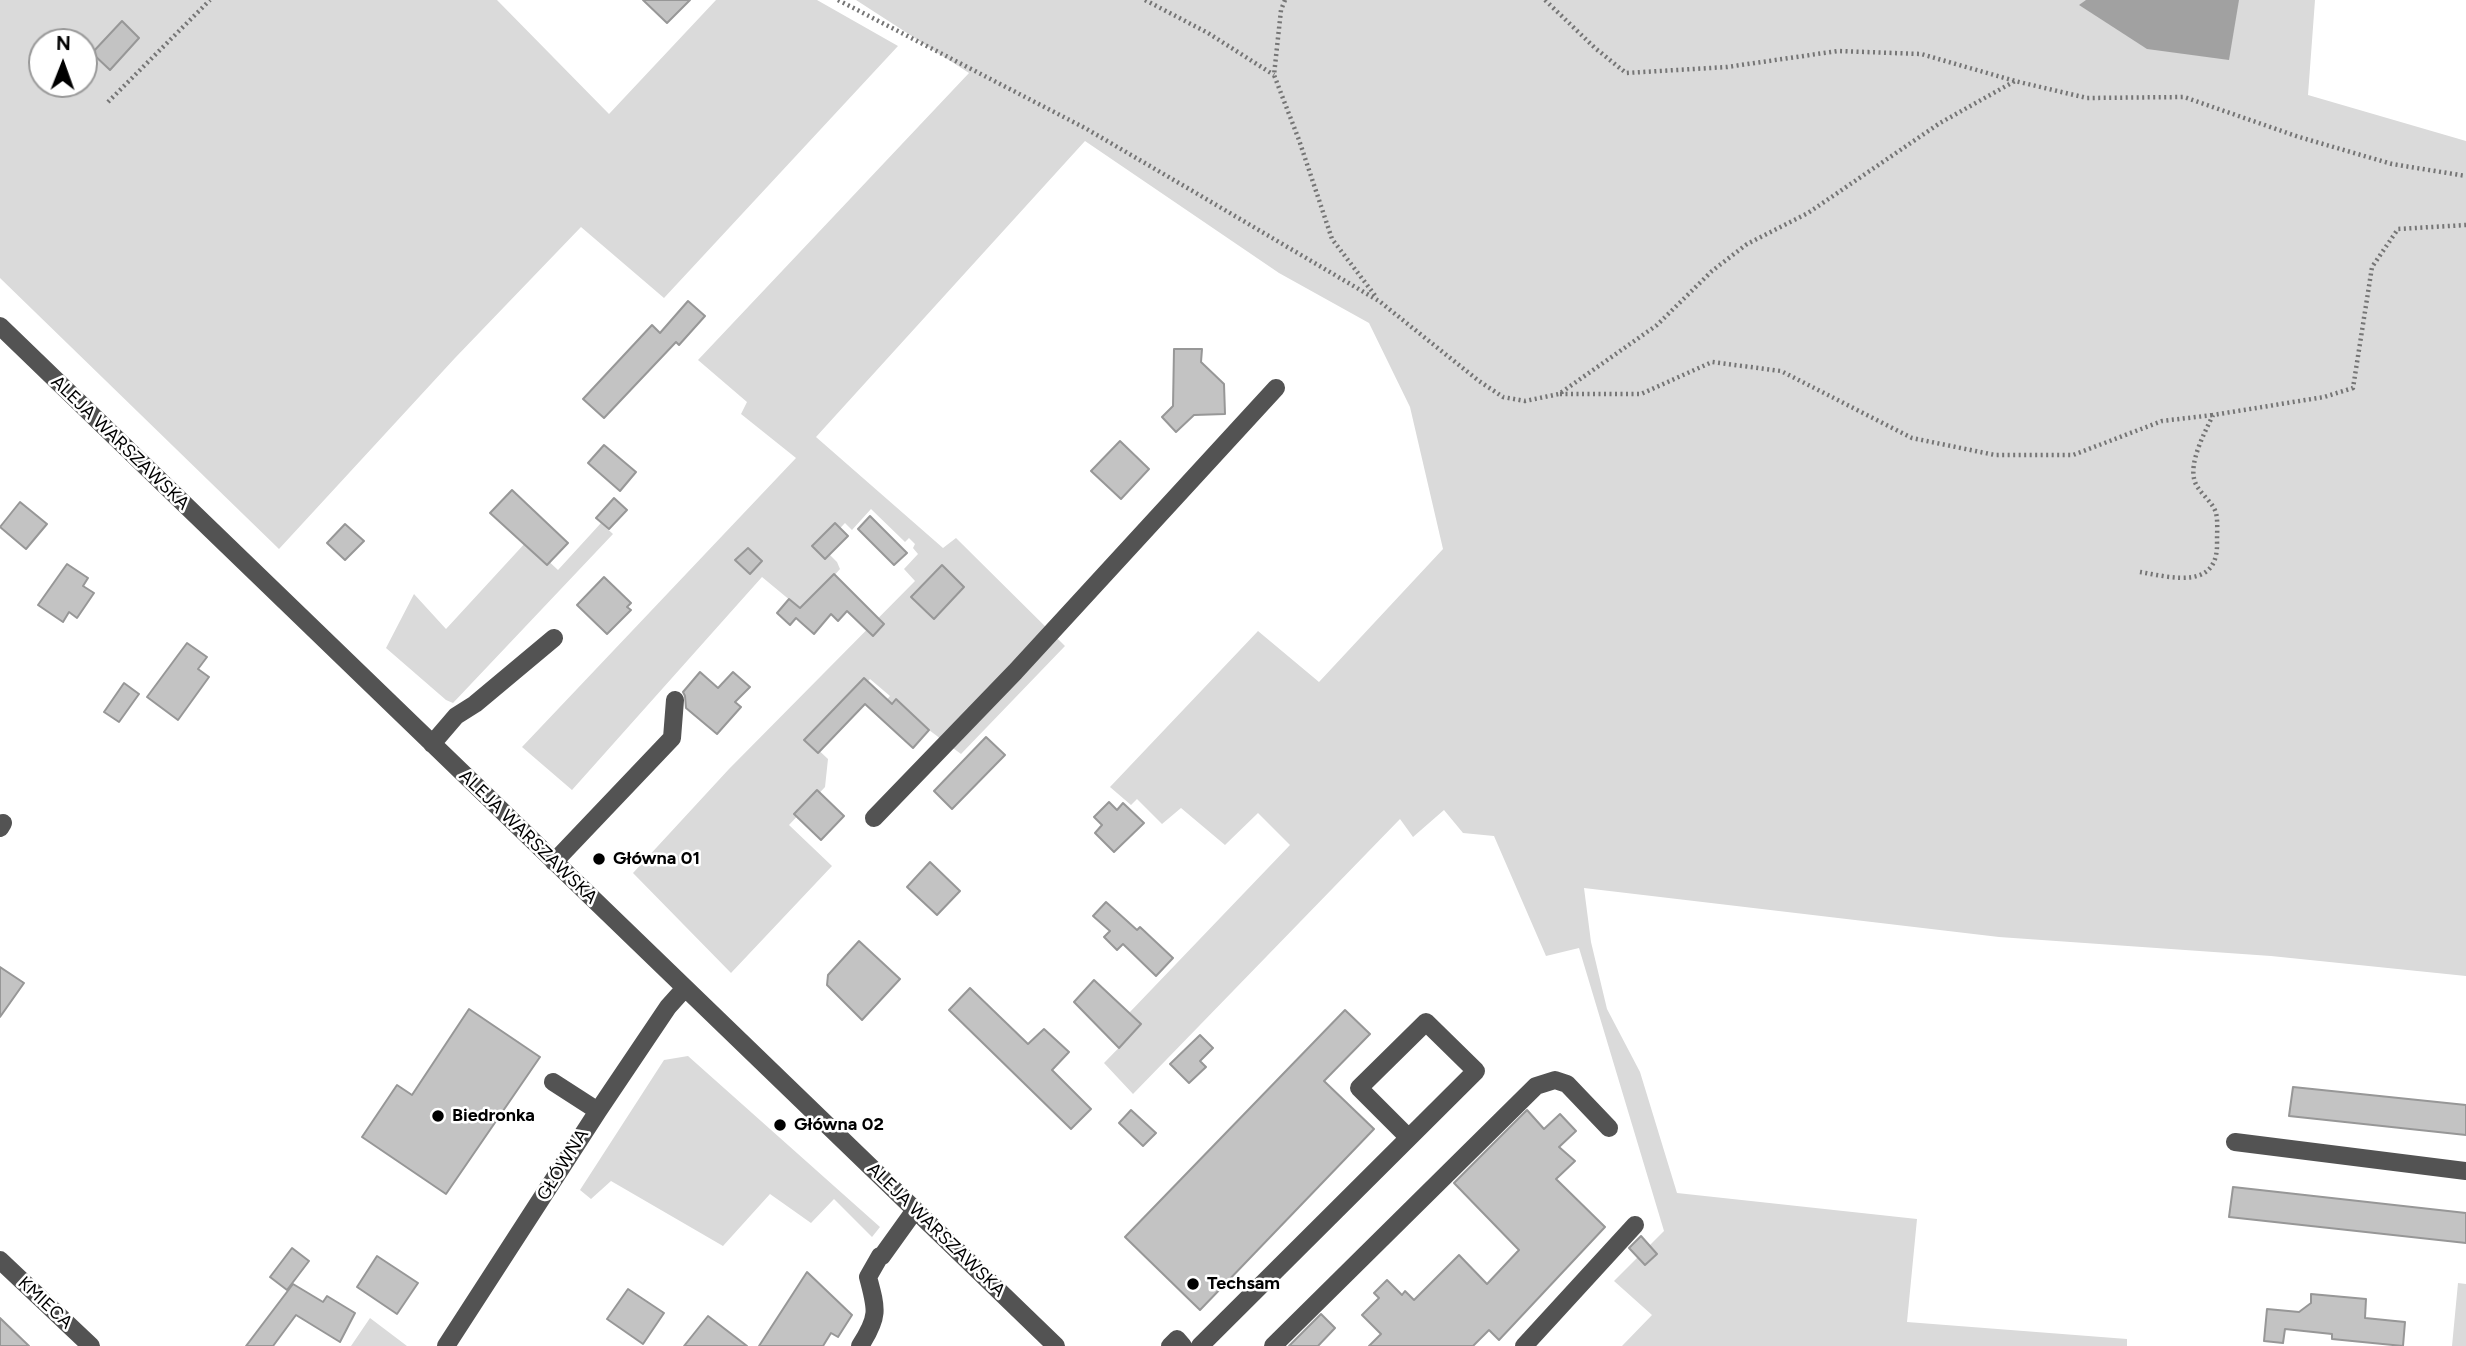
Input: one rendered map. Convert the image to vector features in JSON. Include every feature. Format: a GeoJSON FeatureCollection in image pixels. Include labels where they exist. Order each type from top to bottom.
{"type":"FeatureCollection","features":[{"type":"Feature","properties":{"kind":"street","name":"ALEJA WARSZAWSKA"},"geometry":{"type":"LineString","coordinates":[[0,326],[1056,1346]]}},
{"type":"Feature","properties":{"kind":"street"},"geometry":{"type":"LineString","coordinates":[[874,818],[1015,673],[1276,388]]}},
{"type":"Feature","properties":{"kind":"street"},"geometry":{"type":"LineString","coordinates":[[432,744],[456,716],[475,704],[554,638]]}},
{"type":"Feature","properties":{"kind":"street"},"geometry":{"type":"LineString","coordinates":[[554,862],[672,738],[675,701]]}},
{"type":"Feature","properties":{"kind":"street","name":"GŁÓWNA"},"geometry":{"type":"LineString","coordinates":[[446,1346],[597,1111],[668,1007],[685,988]]}},
{"type":"Feature","properties":{"kind":"street"},"geometry":{"type":"LineString","coordinates":[[1200,1346],[1409,1138],[1476,1071],[1426,1022],[1359,1088],[1409,1138]]}},
{"type":"Feature","properties":{"kind":"street"},"geometry":{"type":"LineString","coordinates":[[1273,1346],[1536,1086],[1555,1080],[1567,1084],[1609,1128]]}},
{"type":"Feature","properties":{"kind":"street"},"geometry":{"type":"LineString","coordinates":[[553,1082],[597,1111]]}},
{"type":"Feature","properties":{"kind":"street"},"geometry":{"type":"LineString","coordinates":[[2235,1142],[2466,1171]]}},
{"type":"Feature","properties":{"kind":"street"},"geometry":{"type":"LineString","coordinates":[[860,1346],[873,1326],[876,1304],[868,1278],[880,1256],[915,1210]]}},
{"type":"Feature","properties":{"kind":"street"},"geometry":{"type":"LineString","coordinates":[[1524,1346],[1635,1224]]}},
{"type":"Feature","properties":{"kind":"street","name":"KMIECA"},"geometry":{"type":"LineString","coordinates":[[0,1260],[87,1345]]}},
{"type":"Feature","properties":{"kind":"street"},"geometry":{"type":"LineString","coordinates":[[1170,1346],[1177,1339],[1183,1346]]}},
{"type":"Feature","properties":{"kind":"path"},"geometry":{"type":"LineString","coordinates":[[108,102],[210,0]]}},
{"type":"Feature","properties":{"kind":"path"},"geometry":{"type":"LineString","coordinates":[[838,0],[1085,128],[1379,301],[1503,397],[1525,401],[1559,394],[1641,394],[1713,362],[1780,371],[1912,438],[1995,455],[2073,455],[2162,421],[2324,397],[2353,388],[2372,267],[2398,229],[2466,225]]}},
{"type":"Feature","properties":{"kind":"path"},"geometry":{"type":"LineString","coordinates":[[1145,0],[1208,33],[1274,75]]}},
{"type":"Feature","properties":{"kind":"path"},"geometry":{"type":"LineString","coordinates":[[1285,0],[1280,10],[1274,75],[1332,239],[1379,301]]}},
{"type":"Feature","properties":{"kind":"path"},"geometry":{"type":"LineString","coordinates":[[1545,0],[1626,74],[1727,67],[1839,51],[1921,54],[2087,98],[2184,97],[2392,164],[2466,176]]}},
{"type":"Feature","properties":{"kind":"path"},"geometry":{"type":"LineString","coordinates":[[1559,394],[1657,325],[1712,271],[1747,244],[1808,213],[1940,123],[2015,81]]}},
{"type":"Feature","properties":{"kind":"path"},"geometry":{"type":"LineString","coordinates":[[2140,572],[2171,578],[2193,577],[2207,573],[2214,566],[2218,553],[2216,513],[2194,481],[2196,449],[2213,415]]}},
{"type":"Feature","properties":{"kind":"shaded area"},"geometry":{"type":"Polygon","coordinates":[[[0,0],[497,0],[609,114],[716,0],[817,0],[898,46],[664,298],[581,227],[455,358],[279,549],[0,278],[0,0]]]}},
{"type":"Feature","properties":{"kind":"shaded area"},"geometry":{"type":"Polygon","coordinates":[[[856,0],[2315,0],[2308,95],[2466,141],[2466,976],[2271,956],[1999,937],[1584,888],[1591,942],[1607,1009],[1640,1072],[1677,1193],[1917,1219],[1907,1322],[2127,1339],[2127,1346],[1622,1346],[1652,1315],[1614,1281],[1664,1231],[1579,948],[1546,956],[1494,836],[1463,833],[1444,810],[1413,837],[1400,819],[1133,1094],[1104,1063],[1141,1025],[1129,1013],[1290,845],[1258,813],[1225,845],[1181,808],[1162,824],[1137,799],[1131,805],[1110,787],[1258,631],[1319,682],[1443,549],[1410,407],[1369,323],[1279,273],[1085,141],[816,437],[943,548],[956,538],[1065,646],[961,754],[896,700],[880,717],[878,710],[890,696],[870,679],[812,744],[828,759],[825,787],[789,825],[832,866],[731,973],[633,873],[729,769],[915,581],[904,569],[918,554],[913,548],[915,544],[909,538],[905,542],[871,509],[852,530],[845,523],[822,547],[837,562],[840,569],[803,611],[762,577],[572,790],[522,747],[796,458],[741,414],[747,402],[698,360],[969,73],[856,0]]]}},
{"type":"Feature","properties":{"kind":"shaded area"},"geometry":{"type":"Polygon","coordinates":[[[2086,0],[2239,0],[2229,60],[2147,49],[2079,5],[2086,0]]]}},
{"type":"Feature","properties":{"kind":"shaded area"},"geometry":{"type":"Polygon","coordinates":[[[601,523],[613,534],[453,703],[446,700],[386,648],[414,594],[446,629],[527,541],[558,570],[601,523]]]}},
{"type":"Feature","properties":{"kind":"shaded area"},"geometry":{"type":"Polygon","coordinates":[[[688,1056],[880,1227],[872,1237],[834,1199],[811,1223],[770,1194],[723,1246],[611,1181],[591,1199],[580,1190],[664,1060],[688,1056]]]}},
{"type":"Feature","properties":{"kind":"shaded area"},"geometry":{"type":"Polygon","coordinates":[[[2458,1283],[2466,1284],[2466,1346],[2452,1346],[2458,1283]]]}},
{"type":"Feature","properties":{"kind":"shaded area"},"geometry":{"type":"Polygon","coordinates":[[[370,1318],[407,1346],[351,1346],[370,1318]]]}},
{"type":"Feature","properties":{"kind":"building"},"geometry":{"type":"Polygon","coordinates":[[[643,0],[690,0],[667,23],[643,0]]]}},
{"type":"Feature","properties":{"kind":"building"},"geometry":{"type":"Polygon","coordinates":[[[122,21],[139,38],[110,70],[98,59],[98,47],[122,21]]]}},
{"type":"Feature","properties":{"kind":"building"},"geometry":{"type":"Polygon","coordinates":[[[688,301],[705,316],[679,345],[676,342],[604,418],[583,399],[652,325],[660,333],[688,301]]]}},
{"type":"Feature","properties":{"kind":"building"},"geometry":{"type":"Polygon","coordinates":[[[1174,349],[1202,349],[1201,362],[1224,384],[1225,414],[1194,415],[1176,432],[1162,417],[1173,406],[1174,349]]]}},
{"type":"Feature","properties":{"kind":"building"},"geometry":{"type":"Polygon","coordinates":[[[1120,441],[1149,469],[1121,499],[1091,471],[1120,441]]]}},
{"type":"Feature","properties":{"kind":"building"},"geometry":{"type":"Polygon","coordinates":[[[604,445],[636,472],[620,491],[588,463],[604,445]]]}},
{"type":"Feature","properties":{"kind":"building"},"geometry":{"type":"Polygon","coordinates":[[[512,490],[568,543],[547,565],[490,513],[512,490]]]}},
{"type":"Feature","properties":{"kind":"building"},"geometry":{"type":"Polygon","coordinates":[[[614,498],[627,510],[609,529],[596,518],[614,498]]]}},
{"type":"Feature","properties":{"kind":"building"},"geometry":{"type":"Polygon","coordinates":[[[20,502],[47,524],[26,549],[0,527],[20,502]]]}},
{"type":"Feature","properties":{"kind":"building"},"geometry":{"type":"Polygon","coordinates":[[[870,516],[907,553],[894,565],[858,529],[870,516]]]}},
{"type":"Feature","properties":{"kind":"building"},"geometry":{"type":"Polygon","coordinates":[[[835,523],[848,536],[825,559],[812,546],[835,523]]]}},
{"type":"Feature","properties":{"kind":"building"},"geometry":{"type":"Polygon","coordinates":[[[345,524],[364,541],[345,560],[327,543],[345,524]]]}},
{"type":"Feature","properties":{"kind":"building"},"geometry":{"type":"Polygon","coordinates":[[[748,548],[762,561],[750,574],[735,560],[748,548]]]}},
{"type":"Feature","properties":{"kind":"building"},"geometry":{"type":"Polygon","coordinates":[[[67,564],[88,578],[83,586],[94,593],[77,618],[69,612],[63,622],[38,605],[67,564]]]}},
{"type":"Feature","properties":{"kind":"building"},"geometry":{"type":"Polygon","coordinates":[[[942,565],[964,587],[934,619],[911,597],[942,565]]]}},
{"type":"Feature","properties":{"kind":"building"},"geometry":{"type":"Polygon","coordinates":[[[834,574],[884,624],[873,636],[847,611],[838,621],[831,614],[814,634],[796,618],[790,625],[777,613],[789,599],[800,608],[834,574]]]}},
{"type":"Feature","properties":{"kind":"building"},"geometry":{"type":"Polygon","coordinates":[[[604,577],[631,603],[627,607],[631,610],[607,634],[577,605],[604,577]]]}},
{"type":"Feature","properties":{"kind":"building"},"geometry":{"type":"Polygon","coordinates":[[[187,643],[207,657],[198,669],[209,677],[178,720],[147,697],[187,643]]]}},
{"type":"Feature","properties":{"kind":"building"},"geometry":{"type":"Polygon","coordinates":[[[700,672],[718,688],[733,672],[750,687],[735,702],[741,707],[717,734],[686,708],[683,692],[700,672]]]}},
{"type":"Feature","properties":{"kind":"building"},"geometry":{"type":"Polygon","coordinates":[[[864,678],[892,704],[896,699],[929,730],[913,748],[865,704],[818,753],[804,740],[864,678]]]}},
{"type":"Feature","properties":{"kind":"building"},"geometry":{"type":"Polygon","coordinates":[[[124,683],[139,694],[119,722],[104,712],[124,683]]]}},
{"type":"Feature","properties":{"kind":"building"},"geometry":{"type":"Polygon","coordinates":[[[986,737],[1005,755],[952,809],[934,791],[986,737]]]}},
{"type":"Feature","properties":{"kind":"building"},"geometry":{"type":"Polygon","coordinates":[[[817,790],[844,816],[821,840],[794,814],[817,790]]]}},
{"type":"Feature","properties":{"kind":"building"},"geometry":{"type":"Polygon","coordinates":[[[1109,802],[1117,810],[1123,803],[1144,823],[1114,852],[1095,833],[1102,825],[1094,817],[1109,802]]]}},
{"type":"Feature","properties":{"kind":"building"},"geometry":{"type":"Polygon","coordinates":[[[930,862],[960,891],[937,915],[907,887],[930,862]]]}},
{"type":"Feature","properties":{"kind":"building"},"geometry":{"type":"Polygon","coordinates":[[[1106,902],[1137,930],[1140,927],[1173,958],[1156,976],[1123,944],[1117,950],[1104,937],[1110,931],[1093,916],[1106,902]]]}},
{"type":"Feature","properties":{"kind":"building"},"geometry":{"type":"Polygon","coordinates":[[[859,941],[900,979],[862,1020],[827,985],[828,975],[859,941]]]}},
{"type":"Feature","properties":{"kind":"building"},"geometry":{"type":"Polygon","coordinates":[[[0,967],[24,983],[0,1017],[0,967]]]}},
{"type":"Feature","properties":{"kind":"building"},"geometry":{"type":"Polygon","coordinates":[[[1094,980],[1141,1024],[1119,1048],[1074,1002],[1094,980]]]}},
{"type":"Feature","properties":{"kind":"building"},"geometry":{"type":"Polygon","coordinates":[[[970,988],[1028,1044],[1044,1029],[1069,1052],[1052,1070],[1091,1109],[1071,1129],[949,1010],[970,988]]]}},
{"type":"Feature","properties":{"kind":"building","name":"Biedronka"},"geometry":{"type":"Polygon","coordinates":[[[469,1009],[540,1057],[446,1194],[362,1137],[397,1085],[412,1095],[469,1009]]]}},
{"type":"Feature","properties":{"kind":"building"},"geometry":{"type":"Polygon","coordinates":[[[1345,1010],[1370,1034],[1324,1081],[1374,1129],[1200,1310],[1125,1237],[1345,1010]]]}},
{"type":"Feature","properties":{"kind":"building"},"geometry":{"type":"Polygon","coordinates":[[[1200,1035],[1213,1048],[1200,1061],[1206,1067],[1189,1083],[1170,1064],[1200,1035]]]}},
{"type":"Feature","properties":{"kind":"building"},"geometry":{"type":"Polygon","coordinates":[[[2293,1087],[2466,1105],[2466,1135],[2289,1116],[2293,1087]]]}},
{"type":"Feature","properties":{"kind":"building"},"geometry":{"type":"Polygon","coordinates":[[[1131,1110],[1156,1133],[1143,1146],[1119,1123],[1131,1110]]]}},
{"type":"Feature","properties":{"kind":"building"},"geometry":{"type":"Polygon","coordinates":[[[1527,1110],[1544,1129],[1560,1114],[1576,1131],[1559,1147],[1575,1161],[1556,1179],[1605,1227],[1499,1340],[1489,1330],[1473,1346],[1369,1346],[1381,1334],[1362,1315],[1379,1298],[1374,1293],[1387,1280],[1402,1295],[1405,1291],[1414,1300],[1459,1255],[1487,1284],[1519,1250],[1454,1183],[1527,1110]]]}},
{"type":"Feature","properties":{"kind":"building"},"geometry":{"type":"Polygon","coordinates":[[[2233,1187],[2466,1213],[2466,1243],[2229,1217],[2233,1187]]]}},
{"type":"Feature","properties":{"kind":"building"},"geometry":{"type":"Polygon","coordinates":[[[1641,1236],[1657,1254],[1645,1265],[1629,1248],[1641,1236]]]}},
{"type":"Feature","properties":{"kind":"building"},"geometry":{"type":"Polygon","coordinates":[[[292,1248],[309,1261],[287,1290],[270,1277],[292,1248]]]}},
{"type":"Feature","properties":{"kind":"building"},"geometry":{"type":"Polygon","coordinates":[[[377,1256],[418,1283],[397,1314],[357,1287],[377,1256]]]}},
{"type":"Feature","properties":{"kind":"building"},"geometry":{"type":"Polygon","coordinates":[[[807,1272],[852,1315],[838,1337],[831,1333],[823,1346],[759,1346],[807,1272]]]}},
{"type":"Feature","properties":{"kind":"building"},"geometry":{"type":"Polygon","coordinates":[[[293,1284],[323,1302],[327,1296],[355,1313],[340,1342],[296,1315],[273,1346],[246,1346],[293,1284]]]}},
{"type":"Feature","properties":{"kind":"building"},"geometry":{"type":"Polygon","coordinates":[[[628,1289],[664,1313],[643,1344],[607,1319],[628,1289]]]}},
{"type":"Feature","properties":{"kind":"building"},"geometry":{"type":"Polygon","coordinates":[[[2311,1294],[2366,1299],[2365,1318],[2405,1322],[2403,1346],[2332,1339],[2332,1334],[2285,1329],[2283,1343],[2264,1341],[2267,1309],[2299,1312],[2311,1303],[2311,1294]]]}},
{"type":"Feature","properties":{"kind":"building"},"geometry":{"type":"Polygon","coordinates":[[[1321,1314],[1335,1328],[1318,1346],[1289,1346],[1321,1314]]]}},
{"type":"Feature","properties":{"kind":"building"},"geometry":{"type":"Polygon","coordinates":[[[708,1316],[747,1346],[684,1346],[708,1316]]]}},
{"type":"Feature","properties":{"kind":"building"},"geometry":{"type":"Polygon","coordinates":[[[0,1318],[29,1346],[0,1346],[0,1318]]]}},
{"type":"Feature","properties":{"kind":"place","name":"Główna 01"},"geometry":{"type":"Point","coordinates":[599,859]}},
{"type":"Feature","properties":{"kind":"place","name":"Biedronka"},"geometry":{"type":"Point","coordinates":[438,1116]}},
{"type":"Feature","properties":{"kind":"place","name":"Główna 02"},"geometry":{"type":"Point","coordinates":[780,1125]}},
{"type":"Feature","properties":{"kind":"place","name":"Techsam"},"geometry":{"type":"Point","coordinates":[1193,1284]}}]}
